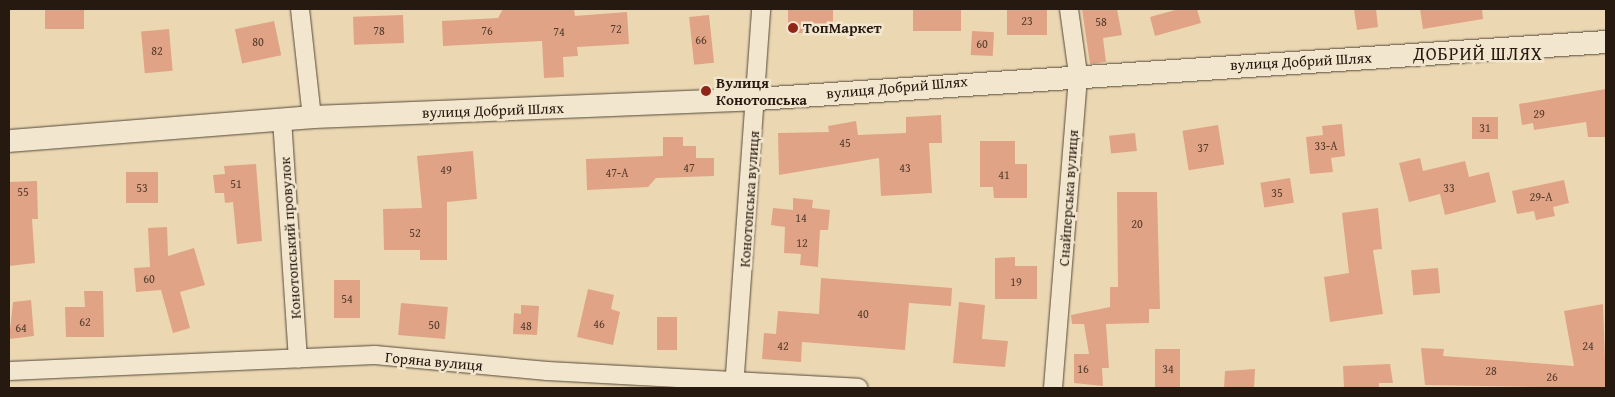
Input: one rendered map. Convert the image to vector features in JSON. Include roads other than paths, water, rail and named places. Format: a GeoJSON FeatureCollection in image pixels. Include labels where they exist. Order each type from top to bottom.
{"type":"FeatureCollection","features":[{"type":"Feature","properties":{"kind":"street"},"geometry":{"type":"LineString","coordinates":[[300,9],[312,117]]}},
{"type":"Feature","properties":{"kind":"street","name":"Конотопська вулиця"},"geometry":{"type":"LineString","coordinates":[[735,385],[757,99],[761,9]]}},
{"type":"Feature","properties":{"kind":"street","name":"Снайперська вулиця"},"geometry":{"type":"LineString","coordinates":[[1053,388],[1078,74],[1069,9]]}},
{"type":"Feature","properties":{"kind":"street","name":"вулиця Добрий Шлях"},"geometry":{"type":"LineString","coordinates":[[9,142],[312,117],[757,99],[1078,74],[1606,42]]}},
{"type":"Feature","properties":{"kind":"street","name":"Конотопський провулок"},"geometry":{"type":"LineString","coordinates":[[282,119],[298,358]]}},
{"type":"Feature","properties":{"kind":"street","name":"Горяна вулиця"},"geometry":{"type":"LineString","coordinates":[[9,371],[375,355],[735,385],[859,388]]}},
{"type":"Feature","properties":{"kind":"place","name":"ТопМаркет"},"geometry":{"type":"Point","coordinates":[793,28]}},
{"type":"Feature","properties":{"kind":"place","name":"Вулиця Конотопська"},"geometry":{"type":"Point","coordinates":[706,91]}},
{"type":"Feature","properties":{"kind":"district","name":"ДОБРИЙ ШЛЯХ"},"geometry":{"type":"Point","coordinates":[1478,54]}}]}
